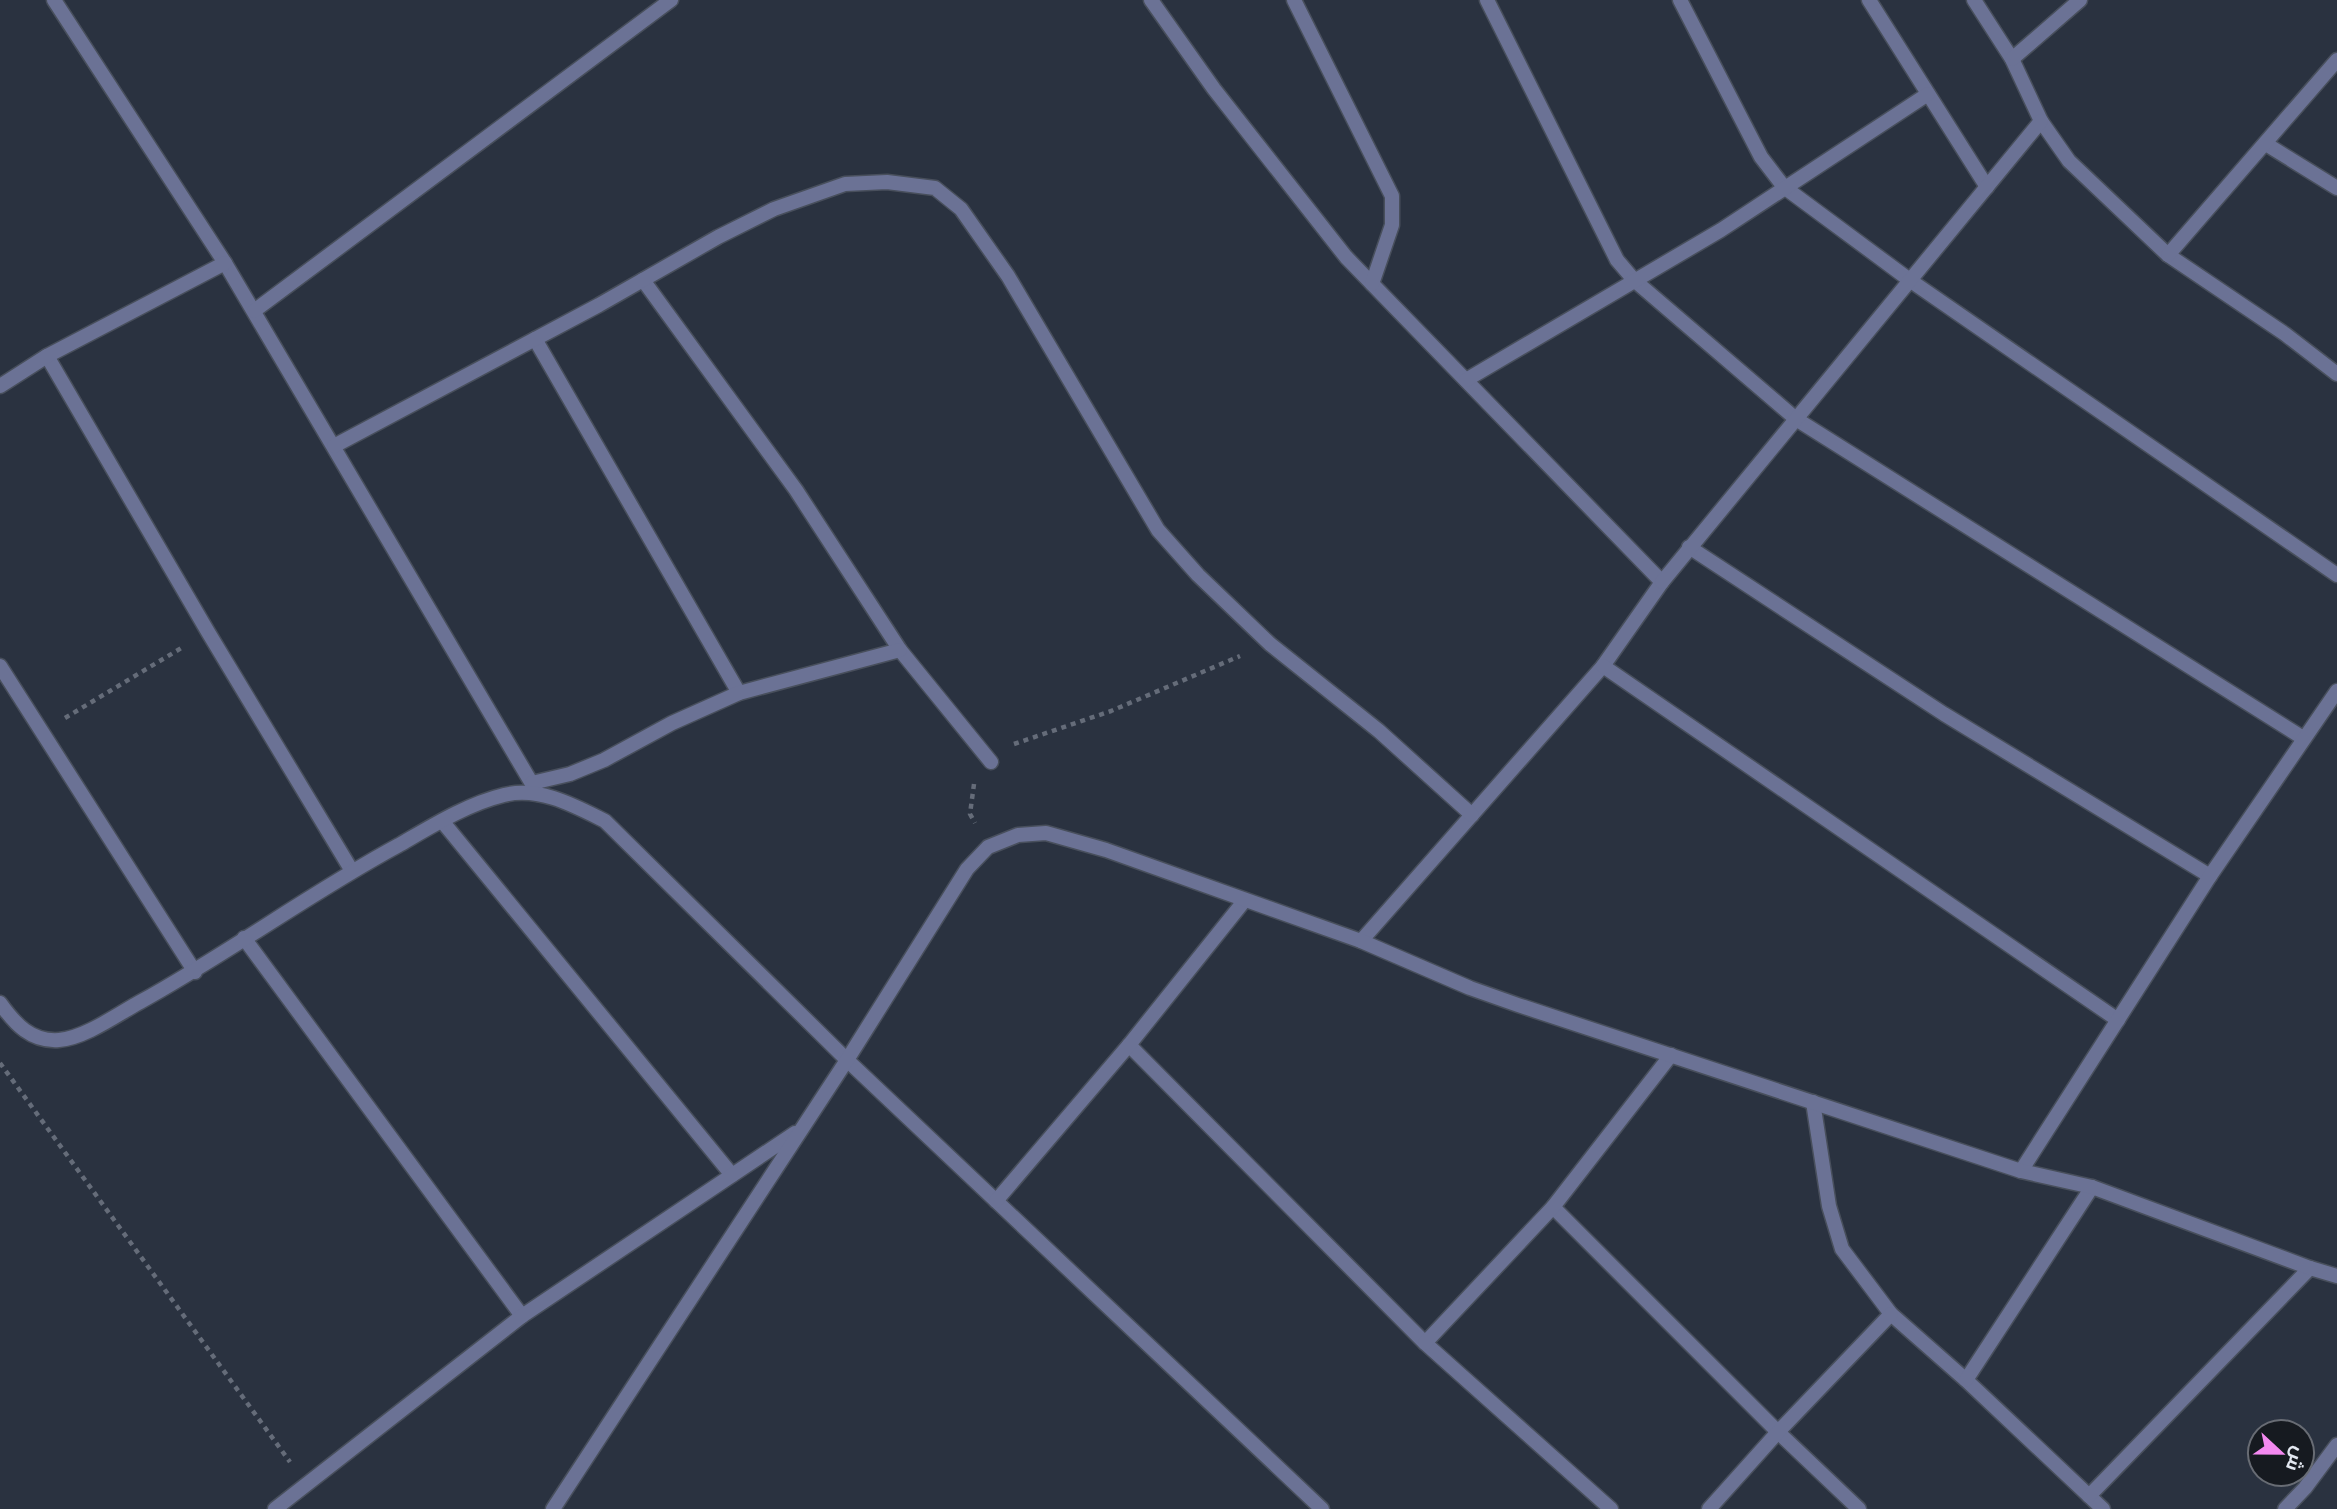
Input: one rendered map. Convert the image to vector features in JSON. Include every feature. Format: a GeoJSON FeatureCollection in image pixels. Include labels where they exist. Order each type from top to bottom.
{"type":"FeatureCollection","features":[{"type":"Feature","properties":{"kind":"street"},"geometry":{"type":"LineString","coordinates":[[54,0],[225,262],[535,788],[605,821],[846,1060],[1322,1509]]}},
{"type":"Feature","properties":{"kind":"street"},"geometry":{"type":"LineString","coordinates":[[254,311],[671,0]]}},
{"type":"Feature","properties":{"kind":"street"},"geometry":{"type":"LineString","coordinates":[[1151,0],[1214,89],[1346,257],[1662,582]]}},
{"type":"Feature","properties":{"kind":"street"},"geometry":{"type":"LineString","coordinates":[[1294,0],[1392,196],[1392,225],[1372,284]]}},
{"type":"Feature","properties":{"kind":"street"},"geometry":{"type":"LineString","coordinates":[[1487,0],[1617,260],[1634,280],[1796,419],[2302,738]]}},
{"type":"Feature","properties":{"kind":"street"},"geometry":{"type":"LineString","coordinates":[[1680,0],[1761,157],[1784,187],[1910,281],[2337,575]]}},
{"type":"Feature","properties":{"kind":"street"},"geometry":{"type":"LineString","coordinates":[[1869,0],[1987,187]]}},
{"type":"Feature","properties":{"kind":"street"},"geometry":{"type":"LineString","coordinates":[[1974,0],[2012,59],[2040,121],[2069,161],[2168,256],[2285,334],[2337,374]]}},
{"type":"Feature","properties":{"kind":"street"},"geometry":{"type":"LineString","coordinates":[[2012,59],[2080,0]]}},
{"type":"Feature","properties":{"kind":"street"},"geometry":{"type":"LineString","coordinates":[[2168,256],[2337,60]]}},
{"type":"Feature","properties":{"kind":"street"},"geometry":{"type":"LineString","coordinates":[[1466,380],[1721,230],[1928,94]]}},
{"type":"Feature","properties":{"kind":"street"},"geometry":{"type":"LineString","coordinates":[[1361,941],[1602,666],[1689,547],[2040,121]]}},
{"type":"Feature","properties":{"kind":"street"},"geometry":{"type":"LineString","coordinates":[[2266,144],[2337,188]]}},
{"type":"Feature","properties":{"kind":"street"},"geometry":{"type":"LineString","coordinates":[[334,446],[774,209],[845,184],[887,182],[935,188],[961,209],[1008,276],[1158,530],[1198,575],[1270,643],[1379,731],[1472,815]]}},
{"type":"Feature","properties":{"kind":"street"},"geometry":{"type":"LineString","coordinates":[[0,386],[47,356],[225,262]]}},
{"type":"Feature","properties":{"kind":"street"},"geometry":{"type":"LineString","coordinates":[[643,280],[796,490],[900,650],[991,762]]}},
{"type":"Feature","properties":{"kind":"street"},"geometry":{"type":"LineString","coordinates":[[535,339],[739,693]]}},
{"type":"Feature","properties":{"kind":"street"},"geometry":{"type":"LineString","coordinates":[[47,356],[208,632],[352,871]]}},
{"type":"Feature","properties":{"kind":"street"},"geometry":{"type":"LineString","coordinates":[[1689,547],[1944,714],[2210,876]]}},
{"type":"Feature","properties":{"kind":"street"},"geometry":{"type":"LineString","coordinates":[[0,1003],[12,1020],[32,1037],[59,1040],[80,1034],[195,972],[352,871],[442,821],[506,794],[535,788],[604,760],[672,723],[739,693],[900,650]]}},
{"type":"Feature","properties":{"kind":"street"},"geometry":{"type":"LineString","coordinates":[[0,666],[195,972]]}},
{"type":"Feature","properties":{"kind":"street"},"geometry":{"type":"LineString","coordinates":[[1602,666],[2118,1020]]}},
{"type":"Feature","properties":{"kind":"street"},"geometry":{"type":"LineString","coordinates":[[2021,1171],[2210,876],[2302,738],[2337,691]]}},
{"type":"Feature","properties":{"kind":"street"},"geometry":{"type":"LineString","coordinates":[[442,821],[732,1175]]}},
{"type":"Feature","properties":{"kind":"street"},"geometry":{"type":"LineString","coordinates":[[553,1509],[802,1129],[967,869],[988,847],[1018,835],[1046,833],[1106,850],[1361,941],[1482,992],[2021,1171],[2092,1187],[2337,1276]]}},
{"type":"Feature","properties":{"kind":"street"},"geometry":{"type":"LineString","coordinates":[[996,1201],[1129,1045],[1245,900]]}},
{"type":"Feature","properties":{"kind":"street"},"geometry":{"type":"LineString","coordinates":[[244,939],[522,1315]]}},
{"type":"Feature","properties":{"kind":"street"},"geometry":{"type":"LineString","coordinates":[[1129,1045],[1425,1343],[1611,1509]]}},
{"type":"Feature","properties":{"kind":"street"},"geometry":{"type":"LineString","coordinates":[[1425,1343],[1553,1207],[1671,1055]]}},
{"type":"Feature","properties":{"kind":"street"},"geometry":{"type":"LineString","coordinates":[[1813,1102],[1829,1206],[1842,1249],[1891,1314],[1966,1380],[2103,1509]]}},
{"type":"Feature","properties":{"kind":"street"},"geometry":{"type":"LineString","coordinates":[[275,1509],[522,1315],[802,1129]]}},
{"type":"Feature","properties":{"kind":"street"},"geometry":{"type":"LineString","coordinates":[[1966,1380],[2092,1187]]}},
{"type":"Feature","properties":{"kind":"street"},"geometry":{"type":"LineString","coordinates":[[1553,1207],[1859,1509]]}},
{"type":"Feature","properties":{"kind":"street"},"geometry":{"type":"LineString","coordinates":[[2089,1496],[2310,1268]]}},
{"type":"Feature","properties":{"kind":"street"},"geometry":{"type":"LineString","coordinates":[[1709,1509],[1891,1314]]}},
{"type":"Feature","properties":{"kind":"street"},"geometry":{"type":"LineString","coordinates":[[2286,1509],[2337,1446]]}},
{"type":"Feature","properties":{"kind":"path"},"geometry":{"type":"LineString","coordinates":[[42,732],[208,632]]}},
{"type":"Feature","properties":{"kind":"path"},"geometry":{"type":"LineString","coordinates":[[988,847],[970,814],[974,782],[991,762],[1017,742],[1111,711],[1270,643]]}},
{"type":"Feature","properties":{"kind":"path"},"geometry":{"type":"LineString","coordinates":[[0,1063],[307,1485]]}}]}
